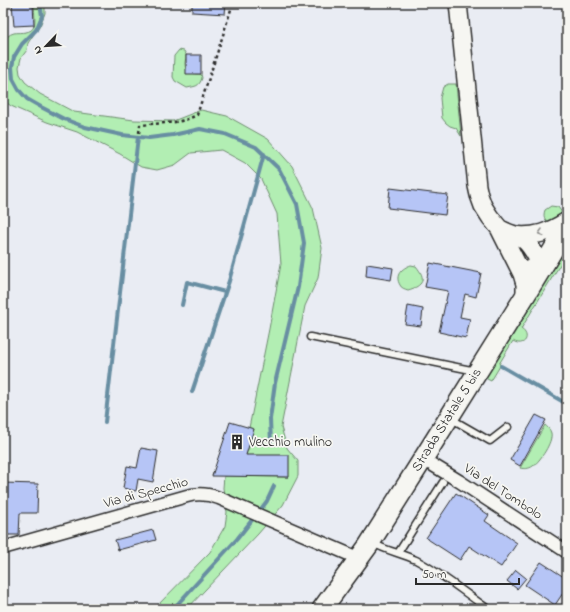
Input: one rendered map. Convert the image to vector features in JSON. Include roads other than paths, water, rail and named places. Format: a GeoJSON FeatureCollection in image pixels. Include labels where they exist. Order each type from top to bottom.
{"type":"FeatureCollection","features":[{"type":"Feature","properties":{"kind":"main road"},"geometry":{"type":"LineString","coordinates":[[458,3],[479,195],[483,206],[490,217],[508,238],[524,280],[526,296]]}},
{"type":"Feature","properties":{"kind":"main road"},"geometry":{"type":"LineString","coordinates":[[508,238],[541,234],[554,229],[567,221]]}},
{"type":"Feature","properties":{"kind":"main road","name":"Strada Statale 5 bis"},"geometry":{"type":"LineString","coordinates":[[322,609],[371,542],[526,296],[567,227]]}},
{"type":"Feature","properties":{"kind":"main road"},"geometry":{"type":"LineString","coordinates":[[508,238],[516,260],[527,268],[541,270]]}},
{"type":"Feature","properties":{"kind":"street","name":"Via del Tombolo"},"geometry":{"type":"LineString","coordinates":[[423,458],[567,552]]}},
{"type":"Feature","properties":{"kind":"street","name":"Via di Specchio"},"geometry":{"type":"LineString","coordinates":[[3,548],[187,496],[200,494],[219,498],[360,559]]}},
{"type":"Feature","properties":{"kind":"lane"},"geometry":{"type":"LineString","coordinates":[[310,337],[477,372]]}},
{"type":"Feature","properties":{"kind":"lane"},"geometry":{"type":"LineString","coordinates":[[448,418],[490,441],[508,427]]}},
{"type":"Feature","properties":{"kind":"lane"},"geometry":{"type":"LineString","coordinates":[[398,553],[443,482]]}},
{"type":"Feature","properties":{"kind":"lane"},"geometry":{"type":"LineString","coordinates":[[371,542],[386,550],[398,553],[430,568],[488,609]]}},
{"type":"Feature","properties":{"kind":"waterway"},"geometry":{"type":"LineString","coordinates":[[40,3],[42,16],[36,30],[22,44],[14,57],[12,67],[13,79],[19,90],[27,99],[64,119],[85,127],[122,135],[149,138],[173,135],[200,129],[225,134],[256,147],[279,169],[297,204],[304,243],[298,287],[275,383],[270,419],[271,443]]}},
{"type":"Feature","properties":{"kind":"waterway"},"geometry":{"type":"LineString","coordinates":[[105,422],[138,137]]}},
{"type":"Feature","properties":{"kind":"waterway"},"geometry":{"type":"LineString","coordinates":[[192,392],[229,281],[264,154]]}},
{"type":"Feature","properties":{"kind":"waterway"},"geometry":{"type":"LineString","coordinates":[[182,305],[187,282],[225,292]]}},
{"type":"Feature","properties":{"kind":"waterway"},"geometry":{"type":"LineString","coordinates":[[501,366],[567,404]]}},
{"type":"Feature","properties":{"kind":"waterway"},"geometry":{"type":"LineString","coordinates":[[261,509],[267,501],[274,486]]}},
{"type":"Feature","properties":{"kind":"waterway"},"geometry":{"type":"LineString","coordinates":[[173,609],[237,539],[252,520]]}},
{"type":"Feature","properties":{"kind":"place","name":"Vecchio mulino"},"geometry":{"type":"Point","coordinates":[237,442]}}]}
